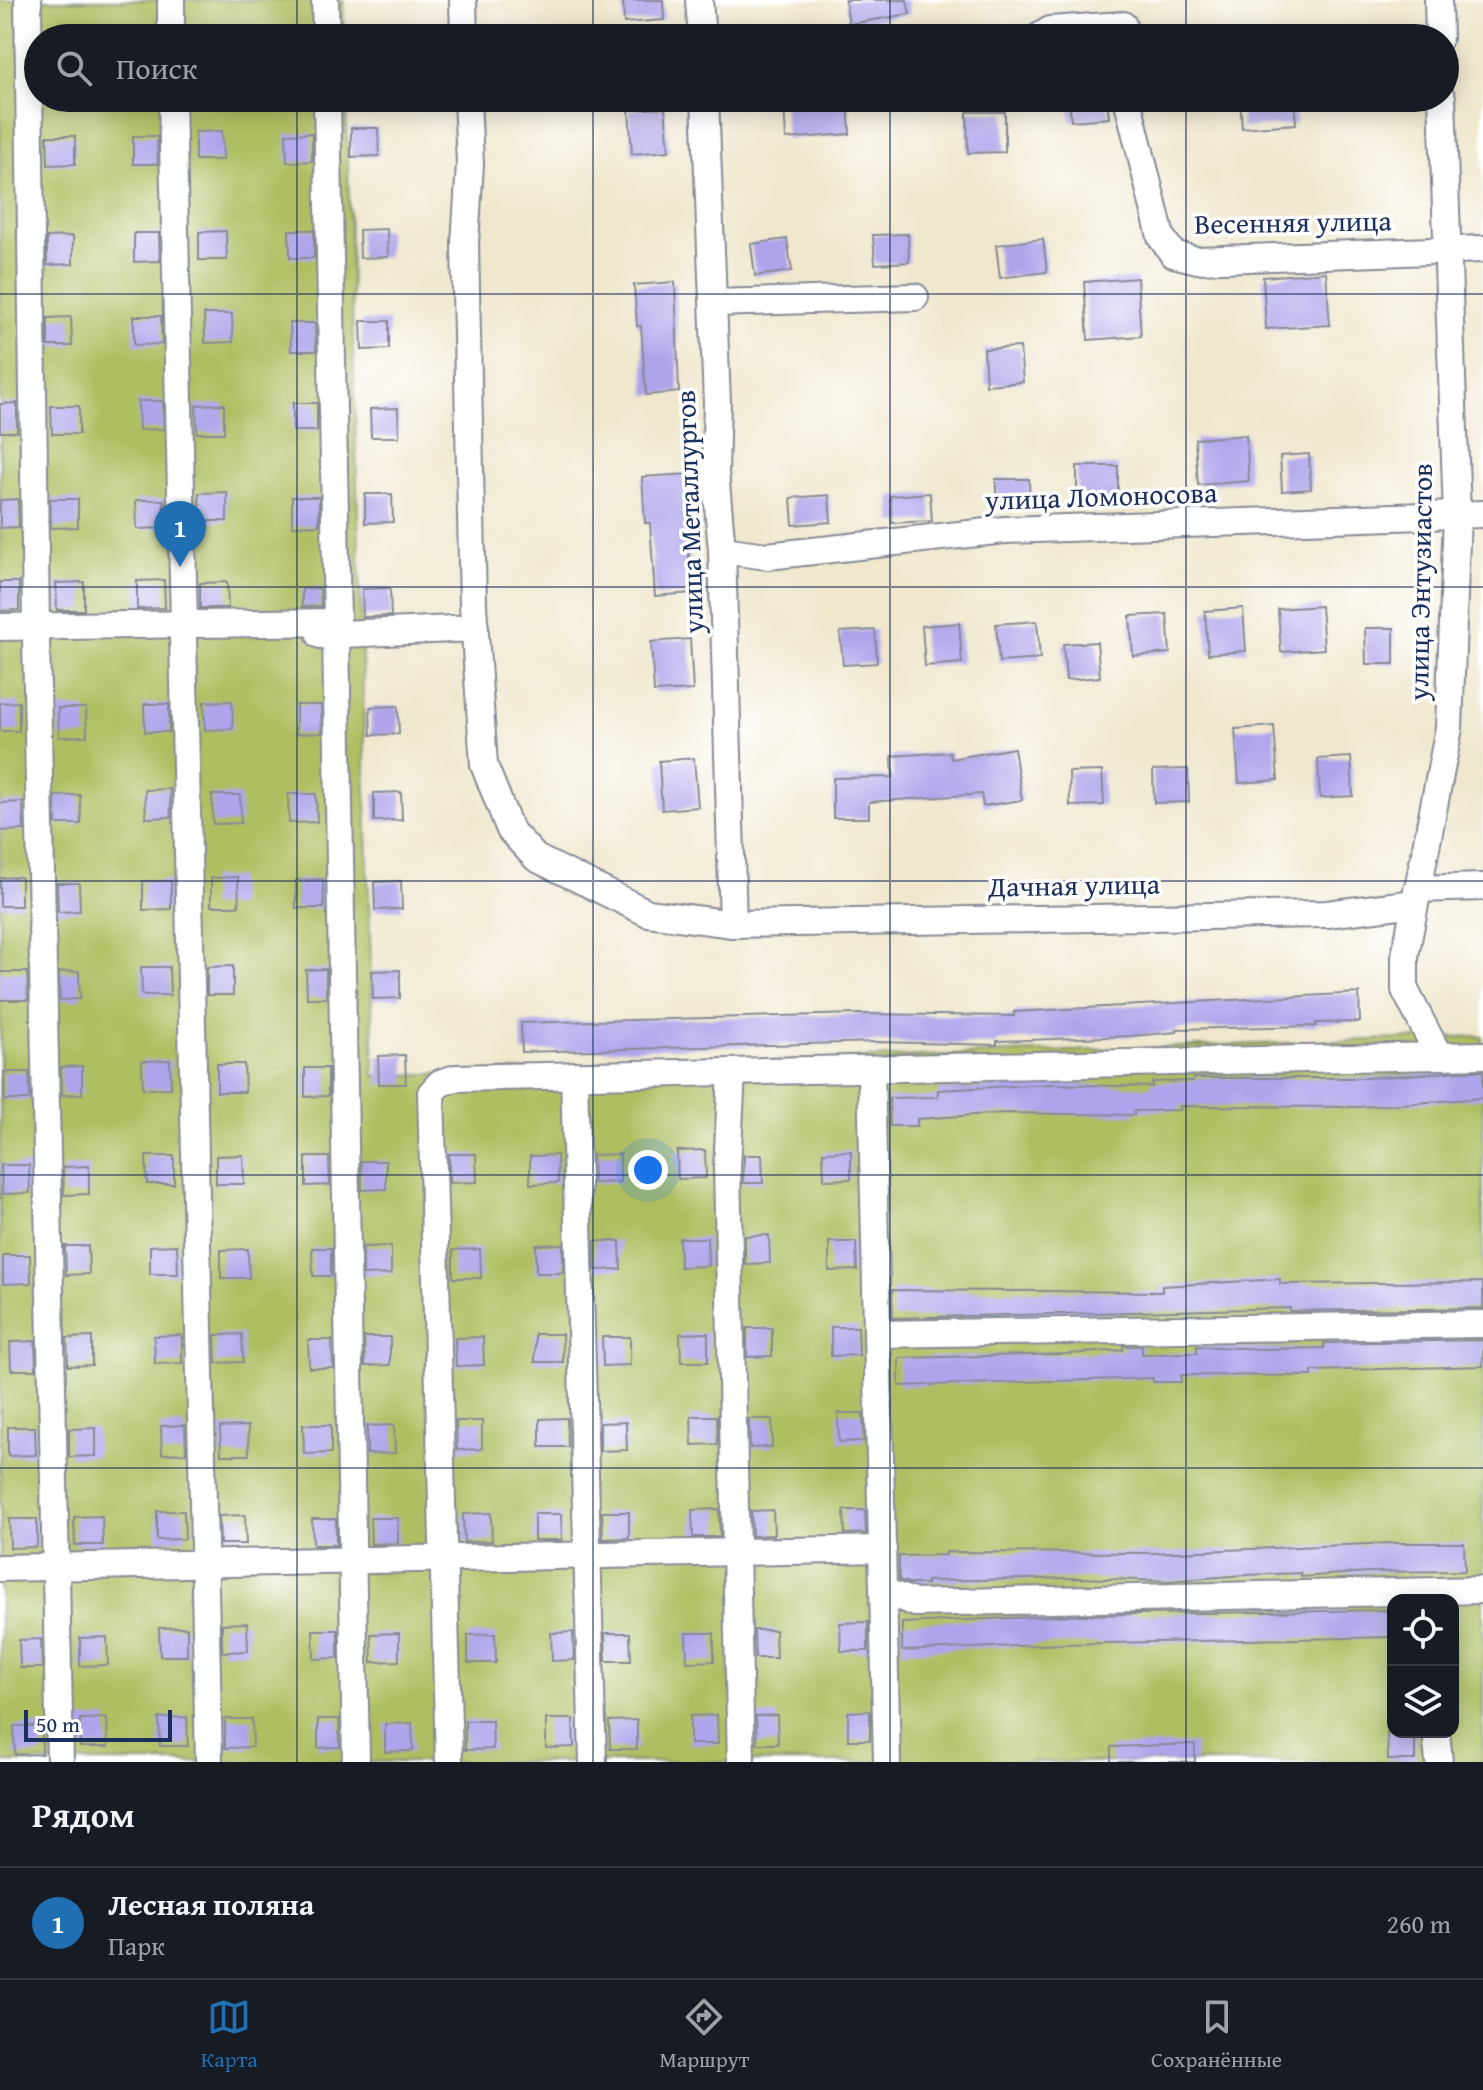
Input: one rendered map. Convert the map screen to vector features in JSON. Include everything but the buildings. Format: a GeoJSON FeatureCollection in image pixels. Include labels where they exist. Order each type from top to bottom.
{"type":"FeatureCollection","features":[{"type":"Feature","properties":{"kind":"street"},"geometry":{"type":"LineString","coordinates":[[28,0],[28,24]]}},
{"type":"Feature","properties":{"kind":"street"},"geometry":{"type":"LineString","coordinates":[[171,0],[171,24]]}},
{"type":"Feature","properties":{"kind":"street"},"geometry":{"type":"LineString","coordinates":[[325,0],[326,24]]}},
{"type":"Feature","properties":{"kind":"street"},"geometry":{"type":"LineString","coordinates":[[463,0],[464,24]]}},
{"type":"Feature","properties":{"kind":"street"},"geometry":{"type":"LineString","coordinates":[[699,0],[701,24]]}},
{"type":"Feature","properties":{"kind":"street"},"geometry":{"type":"LineString","coordinates":[[1438,0],[1439,24]]}},
{"type":"Feature","properties":{"kind":"street"},"geometry":{"type":"LineString","coordinates":[[1099,24],[1123,21]]}},
{"type":"Feature","properties":{"kind":"street"},"geometry":{"type":"LineString","coordinates":[[29,112],[53,1567],[60,1762]]}},
{"type":"Feature","properties":{"kind":"street"},"geometry":{"type":"LineString","coordinates":[[172,112],[209,1762]]}},
{"type":"Feature","properties":{"kind":"street"},"geometry":{"type":"LineString","coordinates":[[184,631],[337,622],[327,112]]}},
{"type":"Feature","properties":{"kind":"street","name":"Дачная улица"},"geometry":{"type":"LineString","coordinates":[[468,112],[470,164],[465,244],[475,628],[484,765],[510,830],[536,858],[648,913],[733,924],[1327,914],[1416,896],[1483,887]]}},
{"type":"Feature","properties":{"kind":"street","name":"улица Металлургов"},"geometry":{"type":"LineString","coordinates":[[706,112],[714,303],[715,471],[722,550],[733,924]]}},
{"type":"Feature","properties":{"kind":"street","name":"Весенняя улица"},"geometry":{"type":"LineString","coordinates":[[1130,112],[1161,237],[1173,254],[1197,260],[1483,249]]}},
{"type":"Feature","properties":{"kind":"street","name":"улица Энтузиастов"},"geometry":{"type":"LineString","coordinates":[[1439,1056],[1405,990],[1405,956],[1449,728],[1457,515],[1443,112]]}},
{"type":"Feature","properties":{"kind":"street"},"geometry":{"type":"LineString","coordinates":[[714,303],[915,297]]}},
{"type":"Feature","properties":{"kind":"street","name":"улица Ломоносова"},"geometry":{"type":"LineString","coordinates":[[722,550],[767,556],[1005,530],[1483,514]]}},
{"type":"Feature","properties":{"kind":"street"},"geometry":{"type":"LineString","coordinates":[[0,627],[36,633]]}},
{"type":"Feature","properties":{"kind":"street"},"geometry":{"type":"LineString","coordinates":[[0,640],[36,633],[184,631],[336,635],[475,628]]}},
{"type":"Feature","properties":{"kind":"street"},"geometry":{"type":"LineString","coordinates":[[336,635],[356,1762]]}},
{"type":"Feature","properties":{"kind":"street"},"geometry":{"type":"LineString","coordinates":[[449,1762],[431,1093],[440,1083],[456,1078],[1483,1055]]}},
{"type":"Feature","properties":{"kind":"street"},"geometry":{"type":"LineString","coordinates":[[871,1069],[887,1762]]}},
{"type":"Feature","properties":{"kind":"street"},"geometry":{"type":"LineString","coordinates":[[732,1072],[727,1168],[741,1762]]}},
{"type":"Feature","properties":{"kind":"street"},"geometry":{"type":"LineString","coordinates":[[574,1075],[593,1762]]}},
{"type":"Feature","properties":{"kind":"street"},"geometry":{"type":"LineString","coordinates":[[879,1334],[1483,1324]]}},
{"type":"Feature","properties":{"kind":"street"},"geometry":{"type":"LineString","coordinates":[[0,1568],[883,1549]]}},
{"type":"Feature","properties":{"kind":"street"},"geometry":{"type":"LineString","coordinates":[[1444,1594],[1483,1590]]}},
{"type":"Feature","properties":{"kind":"street"},"geometry":{"type":"LineString","coordinates":[[884,1591],[915,1603],[1387,1597]]}},
{"type":"Feature","properties":{"kind":"street"},"geometry":{"type":"LineString","coordinates":[[1437,1738],[1439,1762]]}},
{"type":"Feature","properties":{"kind":"green space"},"geometry":{"type":"Polygon","coordinates":[[[0,0],[343,0],[344,24],[24,24],[24,112],[346,112],[374,1076],[1483,1036],[1483,1762],[0,1762],[0,0]]]}},
{"type":"Feature","properties":{"kind":"place","name":"Лесная поляна"},"geometry":{"type":"Point","coordinates":[180,567]}}]}
